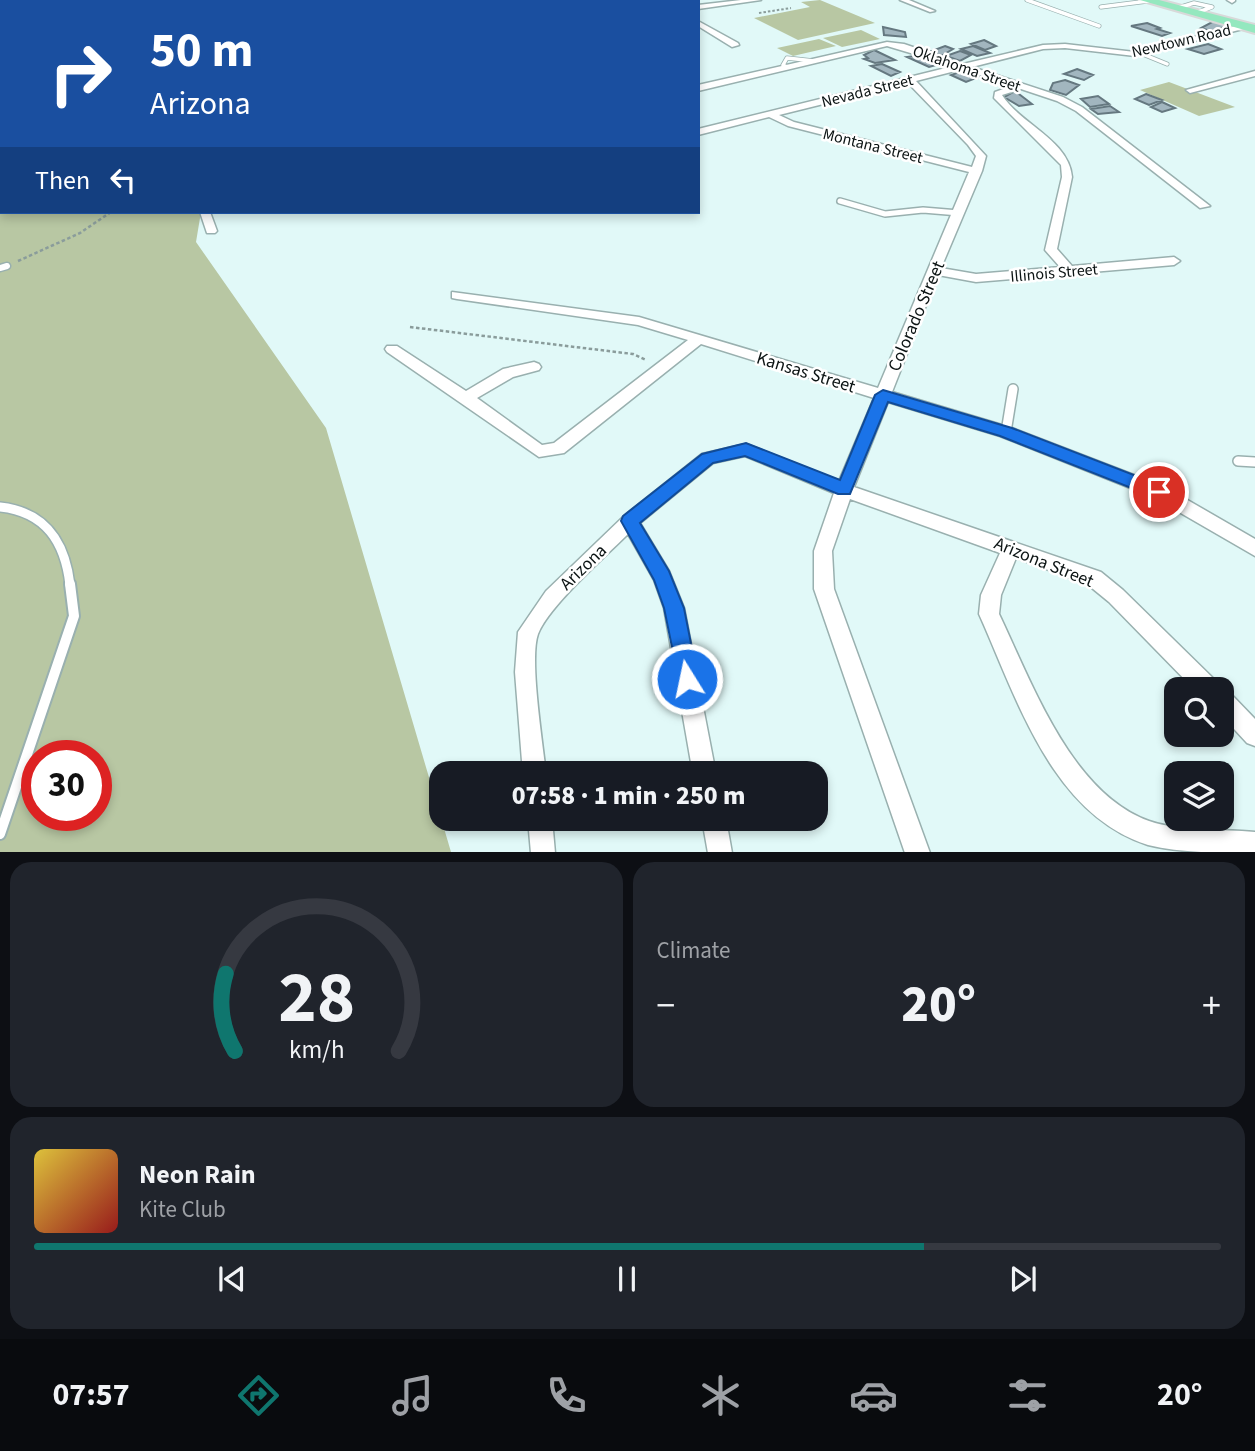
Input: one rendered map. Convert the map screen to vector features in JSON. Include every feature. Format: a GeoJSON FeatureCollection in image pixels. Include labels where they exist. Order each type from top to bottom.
{"type":"FeatureCollection","features":[{"type":"Feature","properties":{"kind":"main road"},"geometry":{"type":"LineString","coordinates":[[1147,0],[1249,27]]}},
{"type":"Feature","properties":{"kind":"street"},"geometry":{"type":"LineString","coordinates":[[700,7],[758,0]]}},
{"type":"Feature","properties":{"kind":"street"},"geometry":{"type":"LineString","coordinates":[[903,0],[932,11]]}},
{"type":"Feature","properties":{"kind":"street"},"geometry":{"type":"LineString","coordinates":[[700,24],[735,45]]}},
{"type":"Feature","properties":{"kind":"street","name":"Newtown Road"},"geometry":{"type":"LineString","coordinates":[[1077,48],[1118,54],[1140,53],[1249,27]]}},
{"type":"Feature","properties":{"kind":"street","name":"Oklahoma Street"},"geometry":{"type":"LineString","coordinates":[[700,88],[887,44],[901,46],[1060,99],[1079,109],[1204,206]]}},
{"type":"Feature","properties":{"kind":"street","name":"Nevada Street"},"geometry":{"type":"LineString","coordinates":[[700,132],[1043,47],[1077,48]]}},
{"type":"Feature","properties":{"kind":"street"},"geometry":{"type":"LineString","coordinates":[[1190,90],[1255,73]]}},
{"type":"Feature","properties":{"kind":"street"},"geometry":{"type":"LineString","coordinates":[[911,80],[981,156],[978,171]]}},
{"type":"Feature","properties":{"kind":"street"},"geometry":{"type":"LineString","coordinates":[[1020,86],[1003,91],[998,94],[998,98],[1059,155],[1066,165],[1067,177],[1051,250],[1070,271]]}},
{"type":"Feature","properties":{"kind":"street","name":"Montana Street"},"geometry":{"type":"LineString","coordinates":[[771,114],[791,124],[978,171]]}},
{"type":"Feature","properties":{"kind":"street","name":"Colorado Street"},"geometry":{"type":"LineString","coordinates":[[918,852],[824,589],[823,551],[844,490],[978,171]]}},
{"type":"Feature","properties":{"kind":"street"},"geometry":{"type":"LineString","coordinates":[[206,214],[211,231]]}},
{"type":"Feature","properties":{"kind":"street","name":"Illinois Street"},"geometry":{"type":"LineString","coordinates":[[934,271],[976,278],[1174,261]]}},
{"type":"Feature","properties":{"kind":"street","name":"Kansas Street"},"geometry":{"type":"LineString","coordinates":[[457,295],[639,321],[1006,432],[1159,492],[1255,548]]}},
{"type":"Feature","properties":{"kind":"street"},"geometry":{"type":"LineString","coordinates":[[392,349],[539,451],[558,449],[699,339]]}},
{"type":"Feature","properties":{"kind":"street"},"geometry":{"type":"LineString","coordinates":[[466,398],[508,373],[534,367]]}},
{"type":"Feature","properties":{"kind":"street","name":"Arizona"},"geometry":{"type":"LineString","coordinates":[[534,761],[525,672],[528,632],[553,597],[629,521],[708,458],[746,450],[844,490]]}},
{"type":"Feature","properties":{"kind":"street","name":"Arizona Street"},"geometry":{"type":"LineString","coordinates":[[844,490],[1094,578],[1116,596],[1197,677]]}},
{"type":"Feature","properties":{"kind":"street"},"geometry":{"type":"LineString","coordinates":[[629,521],[662,577],[674,608],[703,761]]}},
{"type":"Feature","properties":{"kind":"street"},"geometry":{"type":"LineString","coordinates":[[1011,548],[991,595],[989,614],[1054,748],[1088,796],[1111,818],[1149,834],[1255,844]]}},
{"type":"Feature","properties":{"kind":"street"},"geometry":{"type":"LineString","coordinates":[[1234,713],[1255,735]]}},
{"type":"Feature","properties":{"kind":"street"},"geometry":{"type":"LineString","coordinates":[[541,831],[543,852]]}},
{"type":"Feature","properties":{"kind":"street"},"geometry":{"type":"LineString","coordinates":[[716,831],[720,852]]}},
{"type":"Feature","properties":{"kind":"lane"},"geometry":{"type":"LineString","coordinates":[[1027,0],[1099,26]]}},
{"type":"Feature","properties":{"kind":"lane"},"geometry":{"type":"LineString","coordinates":[[1101,8],[1147,0]]}},
{"type":"Feature","properties":{"kind":"lane"},"geometry":{"type":"LineString","coordinates":[[1140,53],[1167,64]]}},
{"type":"Feature","properties":{"kind":"lane"},"geometry":{"type":"LineString","coordinates":[[840,201],[885,215],[923,210],[959,213]]}},
{"type":"Feature","properties":{"kind":"lane"},"geometry":{"type":"LineString","coordinates":[[1006,432],[1013,389]]}},
{"type":"Feature","properties":{"kind":"lane"},"geometry":{"type":"LineString","coordinates":[[1238,461],[1255,461]]}},
{"type":"Feature","properties":{"kind":"lane"},"geometry":{"type":"LineString","coordinates":[[0,507],[18,509],[37,519],[55,534],[69,574],[74,615],[0,834]]}},
{"type":"Feature","properties":{"kind":"path"},"geometry":{"type":"LineString","coordinates":[[3,267],[80,233],[108,214]]}},
{"type":"Feature","properties":{"kind":"path"},"geometry":{"type":"LineString","coordinates":[[410,327],[633,354],[663,366]]}},
{"type":"Feature","properties":{"kind":"green space"},"geometry":{"type":"Polygon","coordinates":[[[820,0],[875,23],[798,40],[754,18],[810,7],[801,2],[820,0]]]}},
{"type":"Feature","properties":{"kind":"green space"},"geometry":{"type":"Polygon","coordinates":[[[861,30],[880,39],[842,47],[823,38],[861,30]]]}},
{"type":"Feature","properties":{"kind":"green space"},"geometry":{"type":"Polygon","coordinates":[[[819,39],[836,46],[793,56],[777,48],[819,39]]]}},
{"type":"Feature","properties":{"kind":"green space"},"geometry":{"type":"Polygon","coordinates":[[[1169,82],[1235,107],[1199,116],[1140,90],[1169,82]]]}},
{"type":"Feature","properties":{"kind":"green space"},"geometry":{"type":"Polygon","coordinates":[[[0,214],[201,214],[196,242],[326,428],[429,777],[429,831],[445,831],[451,852],[0,852],[0,214]]]}},
{"type":"Feature","properties":{"kind":"building"},"geometry":{"type":"Polygon","coordinates":[[[1214,21],[1230,26],[1210,31],[1201,28],[1214,21]]]}},
{"type":"Feature","properties":{"kind":"building"},"geometry":{"type":"Polygon","coordinates":[[[1147,23],[1170,33],[1162,36],[1131,26],[1147,23]]]}},
{"type":"Feature","properties":{"kind":"building"},"geometry":{"type":"Polygon","coordinates":[[[883,27],[905,32],[906,37],[884,35],[883,27]]]}},
{"type":"Feature","properties":{"kind":"building"},"geometry":{"type":"Polygon","coordinates":[[[984,40],[996,46],[985,50],[971,44],[984,40]]]}},
{"type":"Feature","properties":{"kind":"building"},"geometry":{"type":"Polygon","coordinates":[[[1208,44],[1221,49],[1204,54],[1188,49],[1208,44]]]}},
{"type":"Feature","properties":{"kind":"building"},"geometry":{"type":"Polygon","coordinates":[[[945,46],[953,49],[941,56],[932,51],[945,46]]]}},
{"type":"Feature","properties":{"kind":"building"},"geometry":{"type":"Polygon","coordinates":[[[973,46],[990,53],[977,56],[961,49],[973,46]]]}},
{"type":"Feature","properties":{"kind":"building"},"geometry":{"type":"Polygon","coordinates":[[[874,50],[895,60],[875,63],[864,59],[868,58],[864,55],[874,50]]]}},
{"type":"Feature","properties":{"kind":"building"},"geometry":{"type":"Polygon","coordinates":[[[960,51],[971,55],[960,61],[946,56],[960,51]]]}},
{"type":"Feature","properties":{"kind":"building"},"geometry":{"type":"Polygon","coordinates":[[[922,55],[940,64],[929,67],[907,57],[922,55]]]}},
{"type":"Feature","properties":{"kind":"building"},"geometry":{"type":"Polygon","coordinates":[[[882,64],[900,72],[891,76],[871,66],[882,64]]]}},
{"type":"Feature","properties":{"kind":"building"},"geometry":{"type":"Polygon","coordinates":[[[1077,69],[1093,75],[1084,80],[1064,74],[1077,69]]]}},
{"type":"Feature","properties":{"kind":"building"},"geometry":{"type":"Polygon","coordinates":[[[965,70],[981,76],[966,82],[951,75],[965,70]]]}},
{"type":"Feature","properties":{"kind":"building"},"geometry":{"type":"Polygon","coordinates":[[[1065,80],[1079,85],[1066,95],[1050,90],[1053,83],[1065,80]]]}},
{"type":"Feature","properties":{"kind":"building"},"geometry":{"type":"Polygon","coordinates":[[[1015,91],[1032,104],[1019,106],[1004,97],[1015,91]]]}},
{"type":"Feature","properties":{"kind":"building"},"geometry":{"type":"Polygon","coordinates":[[[1146,94],[1162,100],[1149,105],[1135,99],[1146,94]]]}},
{"type":"Feature","properties":{"kind":"building"},"geometry":{"type":"Polygon","coordinates":[[[1098,96],[1109,104],[1090,107],[1081,99],[1098,96]]]}},
{"type":"Feature","properties":{"kind":"building"},"geometry":{"type":"Polygon","coordinates":[[[1162,102],[1175,108],[1162,112],[1151,107],[1162,102]]]}},
{"type":"Feature","properties":{"kind":"building"},"geometry":{"type":"Polygon","coordinates":[[[1110,106],[1119,112],[1098,114],[1091,109],[1110,106]]]}},
{"type":"Feature","properties":{"kind":"route"},"geometry":{"type":"LineString","coordinates":[[687,679],[674,608],[662,577],[629,521],[708,458],[746,450],[844,490],[883,395],[1006,432],[1159,492]]}}]}
